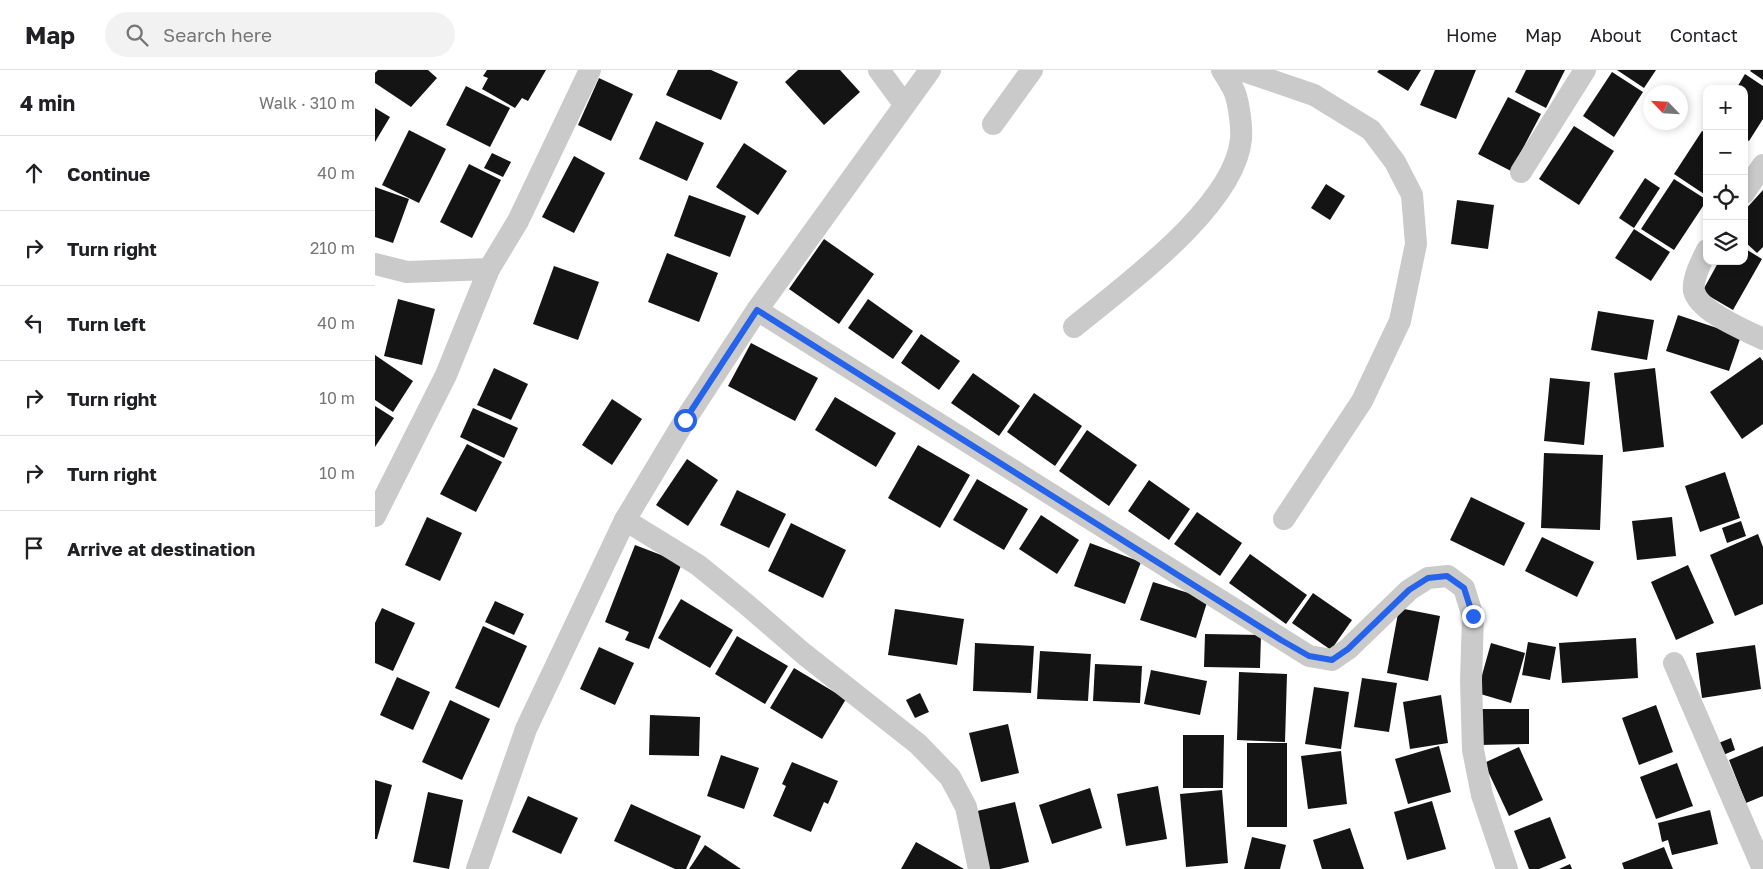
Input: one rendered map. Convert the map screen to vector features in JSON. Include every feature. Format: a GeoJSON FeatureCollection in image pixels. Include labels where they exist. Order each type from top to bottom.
{"type":"FeatureCollection","features":[{"type":"Feature","properties":{"kind":"street"},"geometry":{"type":"LineString","coordinates":[[375,516],[446,375],[489,270],[519,221],[590,70]]}},
{"type":"Feature","properties":{"kind":"street"},"geometry":{"type":"LineString","coordinates":[[879,70],[904,104]]}},
{"type":"Feature","properties":{"kind":"street"},"geometry":{"type":"LineString","coordinates":[[477,869],[526,729],[625,520],[685,420],[757,310],[930,70]]}},
{"type":"Feature","properties":{"kind":"street"},"geometry":{"type":"LineString","coordinates":[[993,124],[1032,70]]}},
{"type":"Feature","properties":{"kind":"street"},"geometry":{"type":"LineString","coordinates":[[1074,327],[1169,249],[1217,196],[1234,163],[1241,139],[1235,94],[1222,70]]}},
{"type":"Feature","properties":{"kind":"street"},"geometry":{"type":"LineString","coordinates":[[1241,70],[1314,95],[1371,130],[1395,162],[1412,195],[1417,244],[1401,321],[1362,401],[1284,519]]}},
{"type":"Feature","properties":{"kind":"street"},"geometry":{"type":"LineString","coordinates":[[1521,172],[1585,70]]}},
{"type":"Feature","properties":{"kind":"street"},"geometry":{"type":"LineString","coordinates":[[1748,187],[1763,165]]}},
{"type":"Feature","properties":{"kind":"street"},"geometry":{"type":"LineString","coordinates":[[1703,258],[1697,270],[1694,290],[1702,304],[1715,314],[1763,339]]}},
{"type":"Feature","properties":{"kind":"street"},"geometry":{"type":"LineString","coordinates":[[375,264],[407,272],[489,270]]}},
{"type":"Feature","properties":{"kind":"street"},"geometry":{"type":"LineString","coordinates":[[757,310],[1309,656],[1332,660],[1348,649],[1409,590],[1428,578],[1447,576],[1464,588],[1473,616],[1471,680],[1473,750],[1482,795],[1507,869]]}},
{"type":"Feature","properties":{"kind":"street"},"geometry":{"type":"LineString","coordinates":[[625,520],[698,565],[804,654],[918,744],[950,777],[966,807],[979,869]]}},
{"type":"Feature","properties":{"kind":"street"},"geometry":{"type":"LineString","coordinates":[[1673,663],[1763,869]]}},
{"type":"Feature","properties":{"kind":"building"},"geometry":{"type":"Polygon","coordinates":[[[378,70],[428,70],[437,78],[411,107],[375,83],[375,73],[378,70]]]}},
{"type":"Feature","properties":{"kind":"building"},"geometry":{"type":"Polygon","coordinates":[[[487,70],[546,70],[528,101],[522,98],[515,108],[482,89],[488,78],[483,76],[487,70]]]}},
{"type":"Feature","properties":{"kind":"building"},"geometry":{"type":"Polygon","coordinates":[[[678,70],[711,70],[738,82],[721,120],[666,95],[678,70]]]}},
{"type":"Feature","properties":{"kind":"building"},"geometry":{"type":"Polygon","coordinates":[[[798,70],[840,70],[860,92],[824,125],[785,82],[798,70]]]}},
{"type":"Feature","properties":{"kind":"building"},"geometry":{"type":"Polygon","coordinates":[[[1379,70],[1421,70],[1408,91],[1377,72],[1379,70]]]}},
{"type":"Feature","properties":{"kind":"building"},"geometry":{"type":"Polygon","coordinates":[[[1435,70],[1476,70],[1456,119],[1420,105],[1435,70]]]}},
{"type":"Feature","properties":{"kind":"building"},"geometry":{"type":"Polygon","coordinates":[[[1526,70],[1565,70],[1546,108],[1515,92],[1526,70]]]}},
{"type":"Feature","properties":{"kind":"building"},"geometry":{"type":"Polygon","coordinates":[[[1617,70],[1656,70],[1643,87],[1617,70]]]}},
{"type":"Feature","properties":{"kind":"building"},"geometry":{"type":"Polygon","coordinates":[[[1763,70],[1763,80],[1750,71],[1763,70]]]}},
{"type":"Feature","properties":{"kind":"building"},"geometry":{"type":"Polygon","coordinates":[[[1612,72],[1643,92],[1614,137],[1583,116],[1612,72]]]}},
{"type":"Feature","properties":{"kind":"building"},"geometry":{"type":"Polygon","coordinates":[[[1745,74],[1763,86],[1763,119],[1749,141],[1748,85],[1738,85],[1745,74]]]}},
{"type":"Feature","properties":{"kind":"building"},"geometry":{"type":"Polygon","coordinates":[[[599,78],[633,94],[611,141],[578,125],[599,78]]]}},
{"type":"Feature","properties":{"kind":"building"},"geometry":{"type":"Polygon","coordinates":[[[466,86],[510,108],[490,147],[446,125],[466,86]]]}},
{"type":"Feature","properties":{"kind":"building"},"geometry":{"type":"Polygon","coordinates":[[[1508,97],[1541,114],[1511,171],[1478,154],[1508,97]]]}},
{"type":"Feature","properties":{"kind":"building"},"geometry":{"type":"Polygon","coordinates":[[[375,108],[390,117],[375,142],[375,108]]]}},
{"type":"Feature","properties":{"kind":"building"},"geometry":{"type":"Polygon","coordinates":[[[656,121],[704,143],[687,181],[639,159],[656,121]]]}},
{"type":"Feature","properties":{"kind":"building"},"geometry":{"type":"Polygon","coordinates":[[[1574,126],[1614,151],[1579,205],[1539,179],[1574,126]]]}},
{"type":"Feature","properties":{"kind":"building"},"geometry":{"type":"Polygon","coordinates":[[[409,130],[446,149],[419,203],[382,185],[409,130]]]}},
{"type":"Feature","properties":{"kind":"building"},"geometry":{"type":"Polygon","coordinates":[[[1702,131],[1703,131],[1703,193],[1674,174],[1702,131]]]}},
{"type":"Feature","properties":{"kind":"building"},"geometry":{"type":"Polygon","coordinates":[[[744,143],[787,171],[758,215],[716,187],[744,143]]]}},
{"type":"Feature","properties":{"kind":"building"},"geometry":{"type":"Polygon","coordinates":[[[492,153],[511,162],[503,177],[484,168],[492,153]]]}},
{"type":"Feature","properties":{"kind":"building"},"geometry":{"type":"Polygon","coordinates":[[[574,156],[605,173],[574,233],[542,217],[574,156]]]}},
{"type":"Feature","properties":{"kind":"building"},"geometry":{"type":"Polygon","coordinates":[[[469,164],[501,180],[472,238],[440,222],[469,164]]]}},
{"type":"Feature","properties":{"kind":"building"},"geometry":{"type":"Polygon","coordinates":[[[1645,178],[1660,188],[1634,228],[1619,218],[1645,178]]]}},
{"type":"Feature","properties":{"kind":"building"},"geometry":{"type":"Polygon","coordinates":[[[1674,179],[1703,197],[1703,206],[1674,250],[1641,229],[1674,179]]]}},
{"type":"Feature","properties":{"kind":"building"},"geometry":{"type":"Polygon","coordinates":[[[1326,184],[1345,196],[1330,220],[1311,208],[1326,184]]]}},
{"type":"Feature","properties":{"kind":"building"},"geometry":{"type":"Polygon","coordinates":[[[375,187],[409,199],[393,243],[375,237],[375,187]]]}},
{"type":"Feature","properties":{"kind":"building"},"geometry":{"type":"Polygon","coordinates":[[[1763,190],[1763,247],[1757,253],[1748,245],[1748,207],[1763,190]]]}},
{"type":"Feature","properties":{"kind":"building"},"geometry":{"type":"Polygon","coordinates":[[[689,195],[746,216],[730,257],[674,236],[689,195]]]}},
{"type":"Feature","properties":{"kind":"building"},"geometry":{"type":"Polygon","coordinates":[[[1457,200],[1494,205],[1488,249],[1451,244],[1457,200]]]}},
{"type":"Feature","properties":{"kind":"building"},"geometry":{"type":"Polygon","coordinates":[[[1634,229],[1670,252],[1651,281],[1615,258],[1634,229]]]}},
{"type":"Feature","properties":{"kind":"building"},"geometry":{"type":"Polygon","coordinates":[[[824,239],[874,274],[839,324],[789,289],[824,239]]]}},
{"type":"Feature","properties":{"kind":"building"},"geometry":{"type":"Polygon","coordinates":[[[1748,250],[1762,259],[1733,310],[1702,292],[1717,265],[1748,265],[1748,250]]]}},
{"type":"Feature","properties":{"kind":"building"},"geometry":{"type":"Polygon","coordinates":[[[667,253],[718,273],[699,322],[648,302],[667,253]]]}},
{"type":"Feature","properties":{"kind":"building"},"geometry":{"type":"Polygon","coordinates":[[[554,266],[599,282],[578,340],[533,324],[554,266]]]}},
{"type":"Feature","properties":{"kind":"building"},"geometry":{"type":"Polygon","coordinates":[[[398,299],[435,309],[422,365],[384,356],[398,299]]]}},
{"type":"Feature","properties":{"kind":"building"},"geometry":{"type":"Polygon","coordinates":[[[868,299],[913,331],[893,359],[848,328],[868,299]]]}},
{"type":"Feature","properties":{"kind":"building"},"geometry":{"type":"Polygon","coordinates":[[[1598,311],[1654,320],[1647,360],[1591,350],[1598,311]]]}},
{"type":"Feature","properties":{"kind":"building"},"geometry":{"type":"Polygon","coordinates":[[[1678,315],[1741,336],[1729,371],[1666,351],[1678,315]]]}},
{"type":"Feature","properties":{"kind":"building"},"geometry":{"type":"Polygon","coordinates":[[[921,334],[960,361],[939,390],[901,363],[921,334]]]}},
{"type":"Feature","properties":{"kind":"building"},"geometry":{"type":"Polygon","coordinates":[[[751,343],[818,378],[795,421],[728,386],[751,343]]]}},
{"type":"Feature","properties":{"kind":"building"},"geometry":{"type":"Polygon","coordinates":[[[375,355],[413,381],[393,412],[375,400],[375,355]]]}},
{"type":"Feature","properties":{"kind":"building"},"geometry":{"type":"Polygon","coordinates":[[[1760,357],[1763,361],[1763,424],[1742,439],[1710,392],[1760,357]]]}},
{"type":"Feature","properties":{"kind":"building"},"geometry":{"type":"Polygon","coordinates":[[[494,368],[528,384],[511,420],[477,405],[494,368]]]}},
{"type":"Feature","properties":{"kind":"building"},"geometry":{"type":"Polygon","coordinates":[[[1655,368],[1664,447],[1623,452],[1614,373],[1655,368]]]}},
{"type":"Feature","properties":{"kind":"building"},"geometry":{"type":"Polygon","coordinates":[[[973,373],[1020,406],[999,436],[951,403],[973,373]]]}},
{"type":"Feature","properties":{"kind":"building"},"geometry":{"type":"Polygon","coordinates":[[[1550,378],[1590,382],[1584,445],[1544,441],[1550,378]]]}},
{"type":"Feature","properties":{"kind":"building"},"geometry":{"type":"Polygon","coordinates":[[[1034,393],[1082,426],[1055,466],[1007,432],[1034,393]]]}},
{"type":"Feature","properties":{"kind":"building"},"geometry":{"type":"Polygon","coordinates":[[[835,397],[896,433],[876,467],[815,430],[835,397]]]}},
{"type":"Feature","properties":{"kind":"building"},"geometry":{"type":"Polygon","coordinates":[[[612,399],[642,419],[612,465],[582,445],[612,399]]]}},
{"type":"Feature","properties":{"kind":"building"},"geometry":{"type":"Polygon","coordinates":[[[375,406],[394,418],[375,447],[375,406]]]}},
{"type":"Feature","properties":{"kind":"building"},"geometry":{"type":"Polygon","coordinates":[[[473,408],[518,428],[504,458],[460,437],[473,408]]]}},
{"type":"Feature","properties":{"kind":"building"},"geometry":{"type":"Polygon","coordinates":[[[1087,430],[1137,465],[1109,506],[1059,471],[1087,430]]]}},
{"type":"Feature","properties":{"kind":"building"},"geometry":{"type":"Polygon","coordinates":[[[467,444],[502,462],[476,512],[440,494],[467,444]]]}},
{"type":"Feature","properties":{"kind":"building"},"geometry":{"type":"Polygon","coordinates":[[[918,445],[970,475],[940,528],[888,498],[918,445]]]}},
{"type":"Feature","properties":{"kind":"building"},"geometry":{"type":"Polygon","coordinates":[[[1544,453],[1603,455],[1600,530],[1541,528],[1544,453]]]}},
{"type":"Feature","properties":{"kind":"building"},"geometry":{"type":"Polygon","coordinates":[[[687,459],[718,480],[688,526],[656,505],[687,459]]]}},
{"type":"Feature","properties":{"kind":"building"},"geometry":{"type":"Polygon","coordinates":[[[1725,472],[1740,518],[1700,532],[1685,486],[1725,472]]]}},
{"type":"Feature","properties":{"kind":"building"},"geometry":{"type":"Polygon","coordinates":[[[977,479],[1028,509],[1004,550],[953,520],[977,479]]]}},
{"type":"Feature","properties":{"kind":"building"},"geometry":{"type":"Polygon","coordinates":[[[1149,480],[1190,509],[1169,540],[1128,511],[1149,480]]]}},
{"type":"Feature","properties":{"kind":"building"},"geometry":{"type":"Polygon","coordinates":[[[737,490],[786,514],[769,548],[720,525],[737,490]]]}},
{"type":"Feature","properties":{"kind":"building"},"geometry":{"type":"Polygon","coordinates":[[[1471,497],[1525,523],[1504,566],[1450,540],[1471,497]]]}},
{"type":"Feature","properties":{"kind":"building"},"geometry":{"type":"Polygon","coordinates":[[[1197,512],[1242,543],[1220,576],[1174,544],[1197,512]]]}},
{"type":"Feature","properties":{"kind":"building"},"geometry":{"type":"Polygon","coordinates":[[[1041,515],[1079,540],[1057,574],[1019,549],[1041,515]]]}},
{"type":"Feature","properties":{"kind":"building"},"geometry":{"type":"Polygon","coordinates":[[[427,517],[462,533],[440,581],[405,565],[427,517]]]}},
{"type":"Feature","properties":{"kind":"building"},"geometry":{"type":"Polygon","coordinates":[[[1672,517],[1676,556],[1637,560],[1632,521],[1672,517]]]}},
{"type":"Feature","properties":{"kind":"building"},"geometry":{"type":"Polygon","coordinates":[[[1741,521],[1746,536],[1727,543],[1722,528],[1741,521]]]}},
{"type":"Feature","properties":{"kind":"building"},"geometry":{"type":"Polygon","coordinates":[[[791,523],[846,550],[823,598],[768,571],[791,523]]]}},
{"type":"Feature","properties":{"kind":"building"},"geometry":{"type":"Polygon","coordinates":[[[1758,534],[1763,547],[1763,604],[1735,616],[1710,555],[1758,534]]]}},
{"type":"Feature","properties":{"kind":"building"},"geometry":{"type":"Polygon","coordinates":[[[1542,537],[1594,562],[1577,597],[1525,571],[1542,537]]]}},
{"type":"Feature","properties":{"kind":"building"},"geometry":{"type":"Polygon","coordinates":[[[1090,543],[1141,562],[1125,604],[1074,586],[1090,543]]]}},
{"type":"Feature","properties":{"kind":"building"},"geometry":{"type":"Polygon","coordinates":[[[635,545],[682,563],[649,649],[625,640],[629,632],[605,622],[635,545]]]}},
{"type":"Feature","properties":{"kind":"building"},"geometry":{"type":"Polygon","coordinates":[[[1250,554],[1307,595],[1286,624],[1229,583],[1250,554]]]}},
{"type":"Feature","properties":{"kind":"building"},"geometry":{"type":"Polygon","coordinates":[[[1688,565],[1714,623],[1676,640],[1651,582],[1688,565]]]}},
{"type":"Feature","properties":{"kind":"building"},"geometry":{"type":"Polygon","coordinates":[[[1153,582],[1208,599],[1196,638],[1140,620],[1153,582]]]}},
{"type":"Feature","properties":{"kind":"building"},"geometry":{"type":"Polygon","coordinates":[[[1313,593],[1352,620],[1331,650],[1292,623],[1313,593]]]}},
{"type":"Feature","properties":{"kind":"building"},"geometry":{"type":"Polygon","coordinates":[[[681,599],[733,630],[710,668],[658,638],[681,599]]]}},
{"type":"Feature","properties":{"kind":"building"},"geometry":{"type":"Polygon","coordinates":[[[495,601],[524,614],[514,635],[485,622],[495,601]]]}},
{"type":"Feature","properties":{"kind":"building"},"geometry":{"type":"Polygon","coordinates":[[[382,608],[415,623],[393,671],[375,663],[375,623],[382,608]]]}},
{"type":"Feature","properties":{"kind":"building"},"geometry":{"type":"Polygon","coordinates":[[[1399,608],[1440,616],[1428,681],[1387,673],[1399,608]]]}},
{"type":"Feature","properties":{"kind":"building"},"geometry":{"type":"Polygon","coordinates":[[[895,609],[964,619],[957,665],[888,655],[895,609]]]}},
{"type":"Feature","properties":{"kind":"building"},"geometry":{"type":"Polygon","coordinates":[[[483,626],[527,646],[499,708],[455,688],[483,626]]]}},
{"type":"Feature","properties":{"kind":"building"},"geometry":{"type":"Polygon","coordinates":[[[1205,634],[1261,635],[1260,668],[1204,667],[1205,634]]]}},
{"type":"Feature","properties":{"kind":"building"},"geometry":{"type":"Polygon","coordinates":[[[737,636],[788,666],[765,704],[715,674],[737,636]]]}},
{"type":"Feature","properties":{"kind":"building"},"geometry":{"type":"Polygon","coordinates":[[[1636,638],[1638,678],[1562,683],[1559,643],[1636,638]]]}},
{"type":"Feature","properties":{"kind":"building"},"geometry":{"type":"Polygon","coordinates":[[[1528,642],[1556,647],[1550,680],[1522,675],[1528,642]]]}},
{"type":"Feature","properties":{"kind":"building"},"geometry":{"type":"Polygon","coordinates":[[[975,643],[1034,646],[1031,693],[973,691],[975,643]]]}},
{"type":"Feature","properties":{"kind":"building"},"geometry":{"type":"Polygon","coordinates":[[[1491,643],[1525,653],[1511,703],[1477,693],[1491,643]]]}},
{"type":"Feature","properties":{"kind":"building"},"geometry":{"type":"Polygon","coordinates":[[[1755,645],[1761,689],[1702,698],[1696,653],[1755,645]]]}},
{"type":"Feature","properties":{"kind":"building"},"geometry":{"type":"Polygon","coordinates":[[[599,647],[634,663],[615,705],[580,689],[599,647]]]}},
{"type":"Feature","properties":{"kind":"building"},"geometry":{"type":"Polygon","coordinates":[[[1040,651],[1091,654],[1088,701],[1037,699],[1040,651]]]}},
{"type":"Feature","properties":{"kind":"building"},"geometry":{"type":"Polygon","coordinates":[[[1095,664],[1142,666],[1140,703],[1093,701],[1095,664]]]}},
{"type":"Feature","properties":{"kind":"building"},"geometry":{"type":"Polygon","coordinates":[[[794,668],[846,699],[822,739],[770,708],[794,668]]]}},
{"type":"Feature","properties":{"kind":"building"},"geometry":{"type":"Polygon","coordinates":[[[1151,670],[1207,681],[1200,715],[1144,704],[1151,670]]]}},
{"type":"Feature","properties":{"kind":"building"},"geometry":{"type":"Polygon","coordinates":[[[1239,672],[1287,674],[1285,742],[1237,740],[1239,672]]]}},
{"type":"Feature","properties":{"kind":"building"},"geometry":{"type":"Polygon","coordinates":[[[397,677],[430,692],[413,730],[380,715],[397,677]]]}},
{"type":"Feature","properties":{"kind":"building"},"geometry":{"type":"Polygon","coordinates":[[[1362,678],[1397,683],[1389,732],[1354,727],[1362,678]]]}},
{"type":"Feature","properties":{"kind":"building"},"geometry":{"type":"Polygon","coordinates":[[[1314,687],[1349,692],[1341,749],[1305,744],[1314,687]]]}},
{"type":"Feature","properties":{"kind":"building"},"geometry":{"type":"Polygon","coordinates":[[[920,693],[929,712],[915,718],[906,700],[920,693]]]}},
{"type":"Feature","properties":{"kind":"building"},"geometry":{"type":"Polygon","coordinates":[[[1441,695],[1448,743],[1410,749],[1403,702],[1441,695]]]}},
{"type":"Feature","properties":{"kind":"building"},"geometry":{"type":"Polygon","coordinates":[[[450,700],[490,719],[462,780],[422,762],[450,700]]]}},
{"type":"Feature","properties":{"kind":"building"},"geometry":{"type":"Polygon","coordinates":[[[1656,705],[1673,752],[1639,765],[1622,718],[1656,705]]]}},
{"type":"Feature","properties":{"kind":"building"},"geometry":{"type":"Polygon","coordinates":[[[1479,709],[1529,709],[1529,744],[1479,745],[1479,709]]]}},
{"type":"Feature","properties":{"kind":"building"},"geometry":{"type":"Polygon","coordinates":[[[650,715],[700,717],[699,756],[649,755],[650,715]]]}},
{"type":"Feature","properties":{"kind":"building"},"geometry":{"type":"Polygon","coordinates":[[[1008,724],[1019,773],[981,782],[969,733],[1008,724]]]}},
{"type":"Feature","properties":{"kind":"building"},"geometry":{"type":"Polygon","coordinates":[[[1183,735],[1224,735],[1223,788],[1183,788],[1183,735]]]}},
{"type":"Feature","properties":{"kind":"building"},"geometry":{"type":"Polygon","coordinates":[[[1731,738],[1735,750],[1721,756],[1716,744],[1731,738]]]}},
{"type":"Feature","properties":{"kind":"building"},"geometry":{"type":"Polygon","coordinates":[[[1247,743],[1287,743],[1287,827],[1247,827],[1247,743]]]}},
{"type":"Feature","properties":{"kind":"building"},"geometry":{"type":"Polygon","coordinates":[[[1439,746],[1451,792],[1408,804],[1395,759],[1439,746]]]}},
{"type":"Feature","properties":{"kind":"building"},"geometry":{"type":"Polygon","coordinates":[[[1763,746],[1763,796],[1746,803],[1729,760],[1763,746]]]}},
{"type":"Feature","properties":{"kind":"building"},"geometry":{"type":"Polygon","coordinates":[[[1519,747],[1543,800],[1509,816],[1484,763],[1519,747]]]}},
{"type":"Feature","properties":{"kind":"building"},"geometry":{"type":"Polygon","coordinates":[[[1341,751],[1347,804],[1308,809],[1301,756],[1341,751]]]}},
{"type":"Feature","properties":{"kind":"building"},"geometry":{"type":"Polygon","coordinates":[[[721,755],[759,768],[744,809],[707,796],[721,755]]]}},
{"type":"Feature","properties":{"kind":"building"},"geometry":{"type":"Polygon","coordinates":[[[792,762],[838,781],[828,804],[824,802],[811,832],[773,816],[786,786],[782,784],[792,762]]]}},
{"type":"Feature","properties":{"kind":"building"},"geometry":{"type":"Polygon","coordinates":[[[1677,763],[1693,806],[1656,819],[1640,777],[1677,763]]]}},
{"type":"Feature","properties":{"kind":"building"},"geometry":{"type":"Polygon","coordinates":[[[375,780],[392,785],[377,839],[375,839],[375,780]]]}},
{"type":"Feature","properties":{"kind":"building"},"geometry":{"type":"Polygon","coordinates":[[[1158,786],[1167,839],[1126,846],[1117,794],[1158,786]]]}},
{"type":"Feature","properties":{"kind":"building"},"geometry":{"type":"Polygon","coordinates":[[[1090,788],[1102,828],[1052,844],[1039,805],[1090,788]]]}},
{"type":"Feature","properties":{"kind":"building"},"geometry":{"type":"Polygon","coordinates":[[[1222,790],[1228,863],[1186,867],[1180,794],[1222,790]]]}},
{"type":"Feature","properties":{"kind":"building"},"geometry":{"type":"Polygon","coordinates":[[[428,792],[463,800],[449,869],[413,862],[428,792]]]}},
{"type":"Feature","properties":{"kind":"building"},"geometry":{"type":"Polygon","coordinates":[[[528,796],[578,818],[561,854],[512,832],[528,796]]]}},
{"type":"Feature","properties":{"kind":"building"},"geometry":{"type":"Polygon","coordinates":[[[1432,801],[1446,849],[1407,860],[1394,812],[1432,801]]]}},
{"type":"Feature","properties":{"kind":"building"},"geometry":{"type":"Polygon","coordinates":[[[1015,802],[1029,862],[1000,869],[987,869],[973,812],[1015,802]]]}},
{"type":"Feature","properties":{"kind":"building"},"geometry":{"type":"Polygon","coordinates":[[[631,804],[701,836],[686,869],[675,869],[614,841],[631,804]]]}},
{"type":"Feature","properties":{"kind":"building"},"geometry":{"type":"Polygon","coordinates":[[[1710,810],[1718,844],[1672,855],[1668,840],[1662,842],[1658,823],[1710,810]]]}},
{"type":"Feature","properties":{"kind":"building"},"geometry":{"type":"Polygon","coordinates":[[[1550,817],[1566,858],[1539,869],[1529,869],[1514,831],[1550,817]]]}},
{"type":"Feature","properties":{"kind":"building"},"geometry":{"type":"Polygon","coordinates":[[[1350,828],[1364,869],[1322,869],[1313,840],[1350,828]]]}},
{"type":"Feature","properties":{"kind":"building"},"geometry":{"type":"Polygon","coordinates":[[[1252,837],[1286,845],[1280,869],[1244,869],[1252,837]]]}},
{"type":"Feature","properties":{"kind":"building"},"geometry":{"type":"Polygon","coordinates":[[[916,842],[964,869],[901,869],[916,842]]]}},
{"type":"Feature","properties":{"kind":"building"},"geometry":{"type":"Polygon","coordinates":[[[705,845],[741,869],[689,869],[705,845]]]}},
{"type":"Feature","properties":{"kind":"building"},"geometry":{"type":"Polygon","coordinates":[[[1664,847],[1673,869],[1624,869],[1622,863],[1664,847]]]}},
{"type":"Feature","properties":{"kind":"building"},"geometry":{"type":"Polygon","coordinates":[[[1570,864],[1572,869],[1559,869],[1570,864]]]}},
{"type":"Feature","properties":{"kind":"route"},"geometry":{"type":"LineString","coordinates":[[685,420],[757,310],[1309,656],[1332,660],[1348,649],[1409,590],[1428,578],[1447,576],[1464,588],[1473,616]]}}]}
